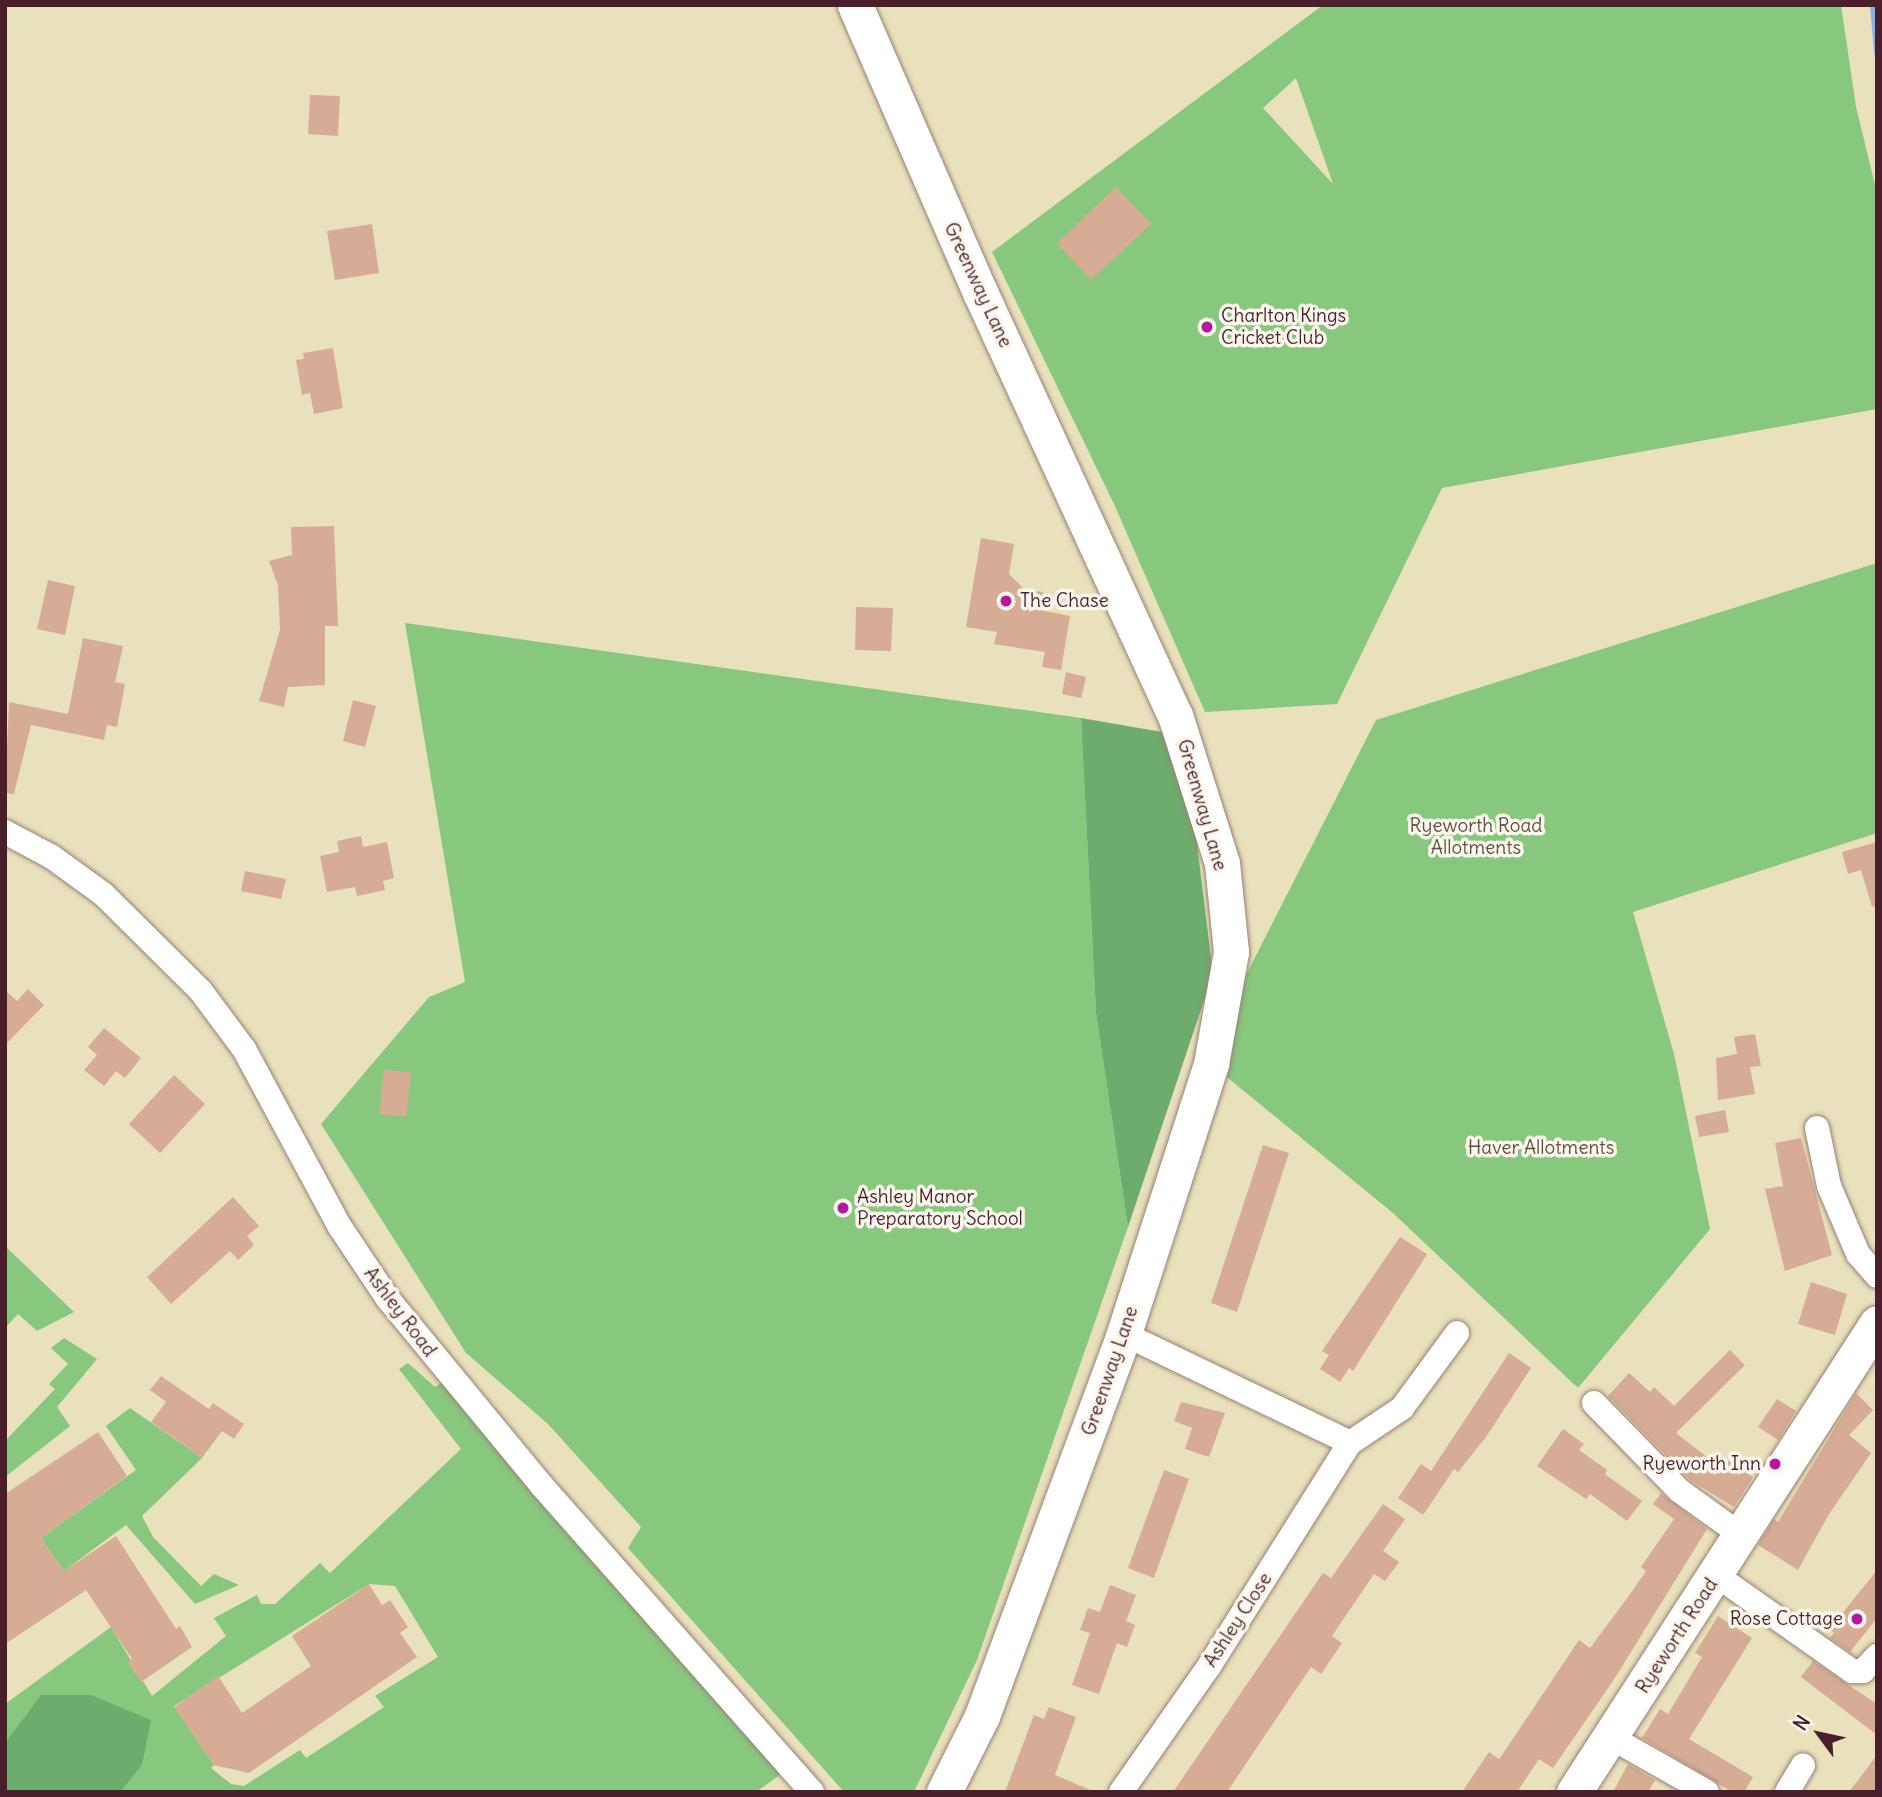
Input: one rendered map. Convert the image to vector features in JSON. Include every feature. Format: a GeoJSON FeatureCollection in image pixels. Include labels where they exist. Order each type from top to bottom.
{"type":"FeatureCollection","features":[{"type":"Feature","properties":{"kind":"street","name":"Greenway Lane"},"geometry":{"type":"LineString","coordinates":[[855,5],[974,280],[1175,715],[1222,863],[1231,951],[1222,1016],[1211,1064],[1124,1334],[982,1716],[944,1792]]}},
{"type":"Feature","properties":{"kind":"street","name":"Ashley Road"},"geometry":{"type":"LineString","coordinates":[[5,832],[52,857],[103,894],[200,990],[244,1049],[340,1227],[388,1299],[544,1487],[812,1792]]}},
{"type":"Feature","properties":{"kind":"street"},"geometry":{"type":"LineString","coordinates":[[1817,1128],[1829,1186],[1858,1254],[1877,1276]]}},
{"type":"Feature","properties":{"kind":"street","name":"Ryeworth Road"},"geometry":{"type":"LineString","coordinates":[[1574,1792],[1612,1738],[1877,1323]]}},
{"type":"Feature","properties":{"kind":"street","name":"Ashley Close"},"geometry":{"type":"LineString","coordinates":[[1121,1792],[1210,1665],[1350,1444],[1402,1408],[1457,1333]]}},
{"type":"Feature","properties":{"kind":"street"},"geometry":{"type":"LineString","coordinates":[[1124,1334],[1350,1444]]}},
{"type":"Feature","properties":{"kind":"street"},"geometry":{"type":"LineString","coordinates":[[1594,1403],[1681,1491],[1741,1535]]}},
{"type":"Feature","properties":{"kind":"street"},"geometry":{"type":"LineString","coordinates":[[1716,1575],[1852,1671],[1872,1670]]}},
{"type":"Feature","properties":{"kind":"street"},"geometry":{"type":"LineString","coordinates":[[1612,1738],[1707,1792]]}},
{"type":"Feature","properties":{"kind":"street"},"geometry":{"type":"LineString","coordinates":[[1787,1792],[1803,1765]]}},
{"type":"Feature","properties":{"kind":"green space"},"geometry":{"type":"Polygon","coordinates":[[[1323,5],[1841,5],[1856,107],[1877,193],[1877,409],[1442,488],[1337,704],[1205,712],[1114,504],[992,252],[1323,5]],[[1296,78],[1263,108],[1333,184],[1296,78]]]}},
{"type":"Feature","properties":{"kind":"green space","name":"Ryeworth Road Allotments"},"geometry":{"type":"Polygon","coordinates":[[[1877,563],[1877,833],[1633,912],[1674,1054],[1710,1229],[1578,1388],[1393,1213],[1211,1064],[1219,1028],[1376,720],[1877,563]]]}},
{"type":"Feature","properties":{"kind":"green space"},"geometry":{"type":"Polygon","coordinates":[[[405,623],[1081,718],[1096,1013],[1128,1227],[977,1660],[914,1792],[844,1792],[628,1548],[641,1527],[548,1424],[466,1353],[321,1124],[429,997],[465,982],[405,623]]]}},
{"type":"Feature","properties":{"kind":"green space"},"geometry":{"type":"Polygon","coordinates":[[[1081,718],[1162,732],[1193,812],[1213,974],[1128,1227],[1096,1013],[1081,718]]]}},
{"type":"Feature","properties":{"kind":"green space"},"geometry":{"type":"Polygon","coordinates":[[[5,1246],[74,1312],[37,1331],[18,1314],[5,1328],[5,1246]]]}},
{"type":"Feature","properties":{"kind":"green space"},"geometry":{"type":"Polygon","coordinates":[[[64,1338],[97,1359],[57,1407],[70,1426],[5,1477],[5,1441],[55,1389],[49,1384],[68,1364],[51,1348],[64,1338]]]}},
{"type":"Feature","properties":{"kind":"green space"},"geometry":{"type":"Polygon","coordinates":[[[408,1363],[435,1387],[447,1379],[787,1770],[756,1792],[5,1792],[5,1704],[111,1627],[152,1696],[226,1636],[214,1618],[257,1595],[261,1604],[275,1604],[320,1563],[330,1573],[461,1449],[399,1369],[408,1363]],[[369,1584],[174,1706],[214,1765],[211,1768],[231,1784],[244,1786],[300,1750],[306,1758],[384,1707],[375,1696],[438,1657],[395,1586],[369,1584]]]}},
{"type":"Feature","properties":{"kind":"green space"},"geometry":{"type":"Polygon","coordinates":[[[130,1408],[202,1458],[142,1516],[153,1537],[201,1586],[214,1574],[239,1585],[195,1604],[126,1525],[64,1571],[41,1538],[136,1470],[106,1426],[130,1408]]]}},
{"type":"Feature","properties":{"kind":"green space"},"geometry":{"type":"Polygon","coordinates":[[[41,1695],[91,1695],[151,1720],[142,1765],[120,1792],[5,1792],[5,1743],[41,1695]]]}},
{"type":"Feature","properties":{"kind":"building"},"geometry":{"type":"Polygon","coordinates":[[[310,95],[340,96],[338,136],[308,134],[310,95]]]}},
{"type":"Feature","properties":{"kind":"building"},"geometry":{"type":"Polygon","coordinates":[[[1116,187],[1151,224],[1091,280],[1057,243],[1116,187]]]}},
{"type":"Feature","properties":{"kind":"building"},"geometry":{"type":"Polygon","coordinates":[[[372,224],[379,273],[335,280],[327,231],[372,224]]]}},
{"type":"Feature","properties":{"kind":"building"},"geometry":{"type":"Polygon","coordinates":[[[333,348],[343,408],[314,414],[310,393],[302,395],[296,360],[304,359],[303,353],[333,348]]]}},
{"type":"Feature","properties":{"kind":"building"},"geometry":{"type":"Polygon","coordinates":[[[334,526],[338,626],[325,626],[325,685],[288,687],[284,707],[259,701],[280,630],[278,585],[269,561],[292,555],[291,527],[334,526]]]}},
{"type":"Feature","properties":{"kind":"building","name":"The Chase"},"geometry":{"type":"Polygon","coordinates":[[[981,538],[1014,544],[1009,574],[1025,590],[1043,592],[1040,610],[1070,616],[1061,670],[1042,667],[1045,652],[994,644],[997,632],[966,627],[981,538]]]}},
{"type":"Feature","properties":{"kind":"building"},"geometry":{"type":"Polygon","coordinates":[[[48,580],[75,586],[65,635],[37,629],[48,580]]]}},
{"type":"Feature","properties":{"kind":"building"},"geometry":{"type":"Polygon","coordinates":[[[856,607],[893,608],[891,651],[855,650],[856,607]]]}},
{"type":"Feature","properties":{"kind":"building"},"geometry":{"type":"Polygon","coordinates":[[[83,638],[123,646],[115,682],[125,684],[117,727],[107,725],[104,740],[31,725],[14,794],[5,793],[9,702],[68,714],[83,638]]]}},
{"type":"Feature","properties":{"kind":"building"},"geometry":{"type":"Polygon","coordinates":[[[1066,672],[1086,677],[1081,698],[1062,694],[1066,672]]]}},
{"type":"Feature","properties":{"kind":"building"},"geometry":{"type":"Polygon","coordinates":[[[353,700],[376,706],[365,747],[343,741],[353,700]]]}},
{"type":"Feature","properties":{"kind":"building"},"geometry":{"type":"Polygon","coordinates":[[[361,836],[363,847],[387,842],[394,878],[383,881],[385,890],[357,896],[355,887],[327,892],[320,856],[339,852],[337,841],[361,836]]]}},
{"type":"Feature","properties":{"kind":"building"},"geometry":{"type":"Polygon","coordinates":[[[1877,842],[1877,906],[1872,907],[1861,870],[1848,874],[1842,852],[1877,842]]]}},
{"type":"Feature","properties":{"kind":"building"},"geometry":{"type":"Polygon","coordinates":[[[245,871],[286,879],[281,899],[241,891],[245,871]]]}},
{"type":"Feature","properties":{"kind":"building"},"geometry":{"type":"Polygon","coordinates":[[[28,989],[44,1005],[5,1045],[5,990],[17,1001],[28,989]]]}},
{"type":"Feature","properties":{"kind":"building"},"geometry":{"type":"Polygon","coordinates":[[[104,1028],[141,1058],[125,1078],[116,1071],[104,1086],[84,1070],[97,1055],[88,1047],[104,1028]]]}},
{"type":"Feature","properties":{"kind":"building"},"geometry":{"type":"Polygon","coordinates":[[[1755,1034],[1761,1066],[1750,1067],[1755,1094],[1718,1100],[1716,1058],[1737,1054],[1734,1037],[1755,1034]]]}},
{"type":"Feature","properties":{"kind":"building"},"geometry":{"type":"Polygon","coordinates":[[[384,1070],[411,1072],[407,1117],[379,1114],[384,1070]]]}},
{"type":"Feature","properties":{"kind":"building"},"geometry":{"type":"Polygon","coordinates":[[[174,1075],[205,1104],[160,1153],[129,1124],[174,1075]]]}},
{"type":"Feature","properties":{"kind":"building"},"geometry":{"type":"Polygon","coordinates":[[[1725,1110],[1729,1132],[1699,1137],[1695,1116],[1725,1110]]]}},
{"type":"Feature","properties":{"kind":"building"},"geometry":{"type":"Polygon","coordinates":[[[1801,1138],[1832,1255],[1785,1271],[1765,1189],[1783,1186],[1775,1143],[1801,1138]]]}},
{"type":"Feature","properties":{"kind":"building"},"geometry":{"type":"Polygon","coordinates":[[[1263,1145],[1289,1153],[1237,1312],[1211,1303],[1263,1145]]]}},
{"type":"Feature","properties":{"kind":"building"},"geometry":{"type":"Polygon","coordinates":[[[233,1197],[259,1226],[247,1236],[254,1245],[238,1260],[230,1251],[171,1304],[147,1277],[233,1197]]]}},
{"type":"Feature","properties":{"kind":"building"},"geometry":{"type":"Polygon","coordinates":[[[1400,1237],[1427,1254],[1353,1371],[1349,1368],[1340,1382],[1320,1369],[1329,1355],[1322,1351],[1400,1237]]]}},
{"type":"Feature","properties":{"kind":"building"},"geometry":{"type":"Polygon","coordinates":[[[1811,1282],[1847,1294],[1835,1335],[1798,1324],[1811,1282]]]}},
{"type":"Feature","properties":{"kind":"building"},"geometry":{"type":"Polygon","coordinates":[[[1730,1350],[1745,1365],[1676,1433],[1716,1464],[1721,1456],[1753,1477],[1734,1507],[1690,1480],[1608,1396],[1629,1373],[1650,1392],[1654,1387],[1674,1406],[1730,1350]]]}},
{"type":"Feature","properties":{"kind":"building"},"geometry":{"type":"Polygon","coordinates":[[[1509,1353],[1531,1368],[1486,1437],[1458,1472],[1454,1469],[1423,1515],[1398,1498],[1421,1464],[1431,1471],[1509,1353]]]}},
{"type":"Feature","properties":{"kind":"building"},"geometry":{"type":"Polygon","coordinates":[[[161,1376],[209,1409],[213,1403],[244,1424],[234,1439],[222,1431],[202,1458],[151,1422],[166,1402],[150,1390],[161,1376]]]}},
{"type":"Feature","properties":{"kind":"building"},"geometry":{"type":"Polygon","coordinates":[[[1856,1393],[1873,1410],[1849,1435],[1871,1453],[1829,1514],[1798,1570],[1758,1545],[1774,1519],[1778,1522],[1856,1393]]]}},
{"type":"Feature","properties":{"kind":"building"},"geometry":{"type":"Polygon","coordinates":[[[1777,1399],[1796,1411],[1778,1440],[1758,1427],[1777,1399]]]}},
{"type":"Feature","properties":{"kind":"building"},"geometry":{"type":"Polygon","coordinates":[[[1181,1402],[1225,1413],[1209,1457],[1185,1449],[1192,1428],[1174,1421],[1181,1402]]]}},
{"type":"Feature","properties":{"kind":"building"},"geometry":{"type":"Polygon","coordinates":[[[1563,1429],[1584,1444],[1579,1450],[1607,1470],[1605,1474],[1642,1501],[1627,1521],[1590,1494],[1586,1499],[1537,1466],[1563,1429]]]}},
{"type":"Feature","properties":{"kind":"building"},"geometry":{"type":"Polygon","coordinates":[[[98,1432],[127,1476],[41,1538],[64,1571],[116,1536],[176,1629],[180,1626],[192,1647],[141,1682],[128,1663],[132,1659],[86,1590],[5,1644],[5,1494],[98,1432]]]}},
{"type":"Feature","properties":{"kind":"building"},"geometry":{"type":"Polygon","coordinates":[[[1164,1470],[1189,1479],[1154,1578],[1128,1568],[1164,1470]]]}},
{"type":"Feature","properties":{"kind":"building"},"geometry":{"type":"Polygon","coordinates":[[[1661,1493],[1707,1529],[1613,1681],[1553,1768],[1539,1759],[1517,1792],[1462,1792],[1489,1752],[1499,1759],[1579,1640],[1590,1648],[1646,1571],[1641,1567],[1674,1519],[1653,1504],[1661,1493]]]}},
{"type":"Feature","properties":{"kind":"building"},"geometry":{"type":"Polygon","coordinates":[[[1383,1504],[1405,1519],[1383,1551],[1399,1562],[1385,1581],[1374,1574],[1332,1636],[1342,1643],[1321,1674],[1311,1667],[1227,1792],[1173,1792],[1323,1573],[1331,1578],[1383,1504]]]}},
{"type":"Feature","properties":{"kind":"building"},"geometry":{"type":"Polygon","coordinates":[[[1877,1570],[1877,1618],[1850,1652],[1830,1638],[1834,1633],[1829,1630],[1877,1570]]]}},
{"type":"Feature","properties":{"kind":"building"},"geometry":{"type":"Polygon","coordinates":[[[369,1584],[382,1605],[390,1600],[408,1627],[400,1633],[417,1657],[249,1773],[214,1765],[174,1707],[218,1676],[242,1713],[311,1666],[292,1636],[369,1584]]]}},
{"type":"Feature","properties":{"kind":"building"},"geometry":{"type":"Polygon","coordinates":[[[1110,1585],[1136,1595],[1126,1621],[1135,1625],[1127,1647],[1117,1643],[1099,1694],[1072,1685],[1090,1633],[1080,1630],[1088,1608],[1100,1612],[1110,1585]]]}},
{"type":"Feature","properties":{"kind":"building"},"geometry":{"type":"Polygon","coordinates":[[[1718,1616],[1752,1638],[1689,1739],[1753,1777],[1744,1792],[1732,1792],[1642,1738],[1660,1709],[1668,1714],[1702,1657],[1695,1653],[1718,1616]]]}},
{"type":"Feature","properties":{"kind":"building"},"geometry":{"type":"Polygon","coordinates":[[[1813,1661],[1877,1704],[1877,1735],[1801,1677],[1813,1661]]]}},
{"type":"Feature","properties":{"kind":"building"},"geometry":{"type":"Polygon","coordinates":[[[1049,1707],[1076,1717],[1055,1775],[1095,1792],[1005,1792],[1034,1715],[1044,1719],[1049,1707]]]}},
{"type":"Feature","properties":{"kind":"building"},"geometry":{"type":"Polygon","coordinates":[[[1877,1755],[1877,1792],[1849,1792],[1877,1755]]]}},
{"type":"Feature","properties":{"kind":"building"},"geometry":{"type":"Polygon","coordinates":[[[1628,1764],[1655,1780],[1648,1792],[1613,1792],[1628,1764]]]}},
{"type":"Feature","properties":{"kind":"waterway"},"geometry":{"type":"LineString","coordinates":[[1873,5],[1877,52]]}},
{"type":"Feature","properties":{"kind":"place","name":"Charlton Kings Cricket Club"},"geometry":{"type":"Point","coordinates":[1207,327]}},
{"type":"Feature","properties":{"kind":"place","name":"The Chase"},"geometry":{"type":"Point","coordinates":[1006,601]}},
{"type":"Feature","properties":{"kind":"place","name":"Ashley Manor Preparatory School"},"geometry":{"type":"Point","coordinates":[843,1208]}},
{"type":"Feature","properties":{"kind":"place","name":"Ryeworth Inn"},"geometry":{"type":"Point","coordinates":[1775,1464]}},
{"type":"Feature","properties":{"kind":"place","name":"Rose Cottage"},"geometry":{"type":"Point","coordinates":[1857,1619]}},
{"type":"Feature","properties":{"kind":"park label","name":"Haver Allotments"},"geometry":{"type":"Point","coordinates":[1541,1148]}}]}
